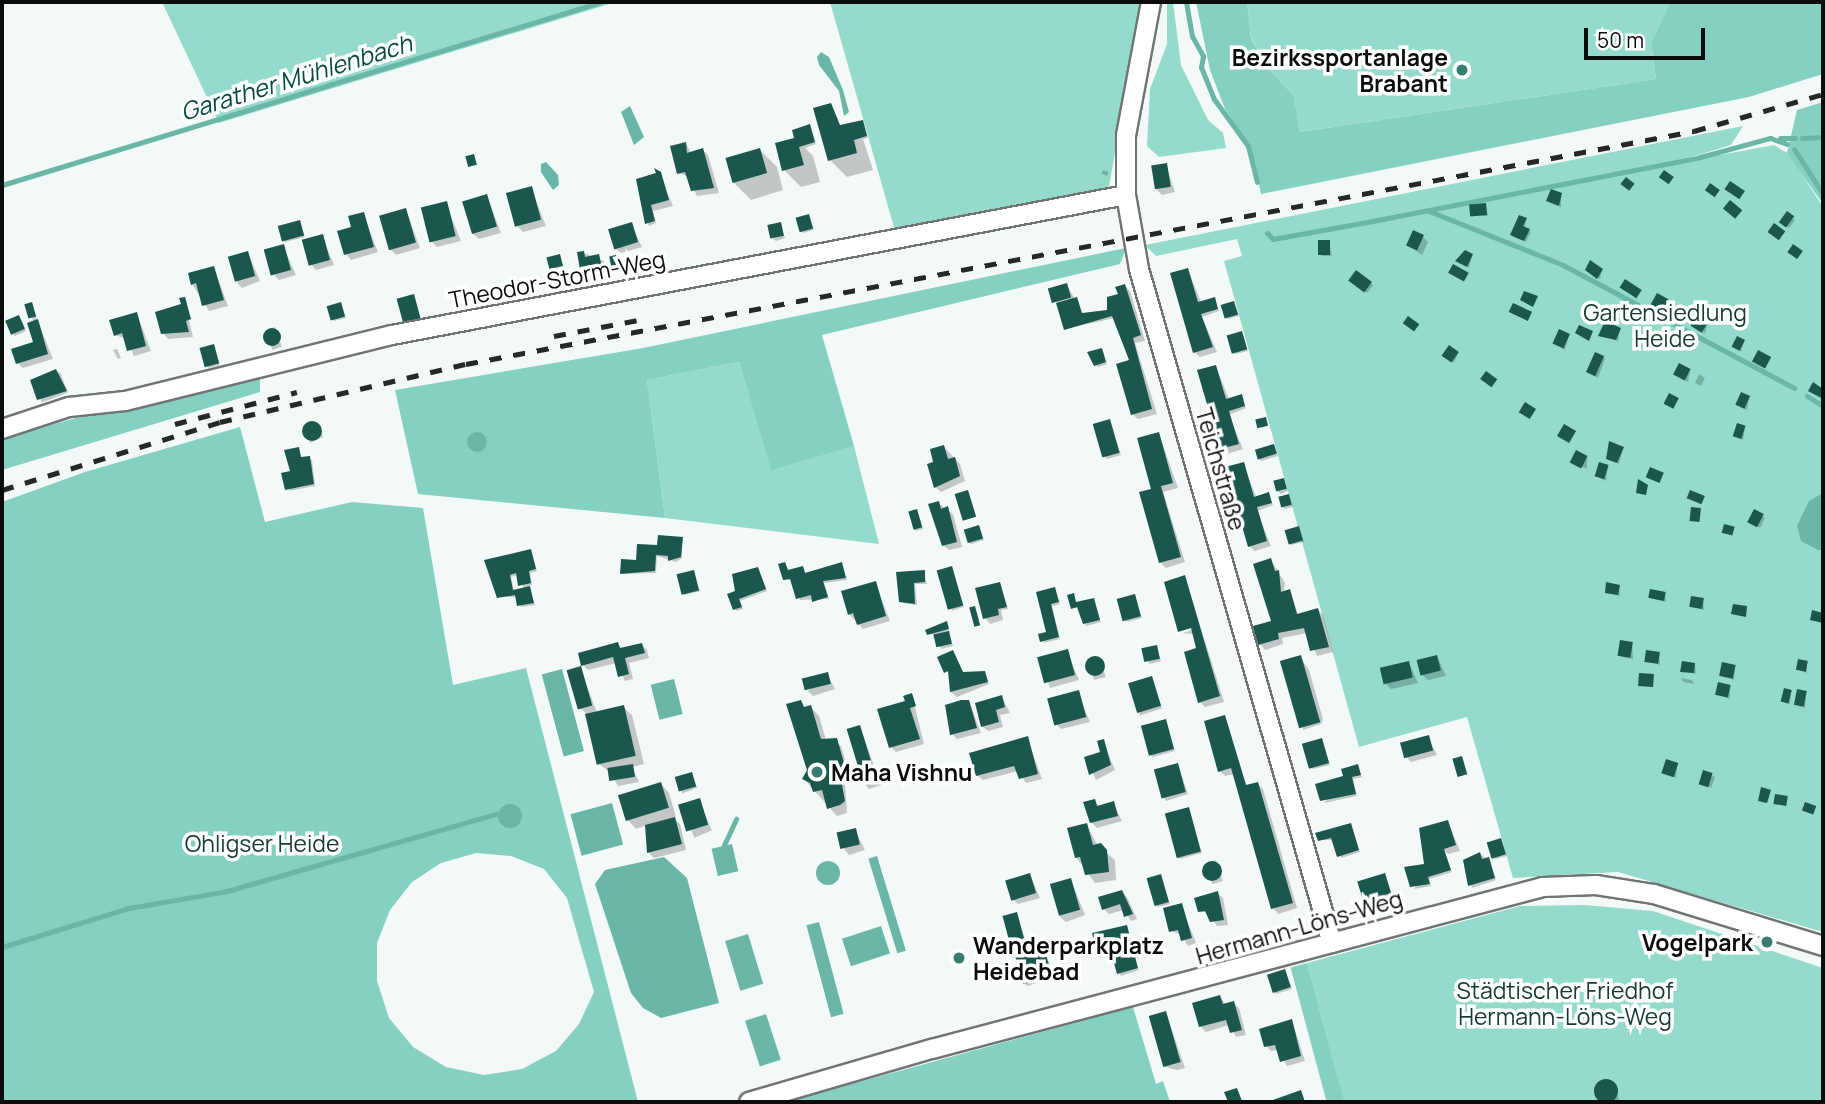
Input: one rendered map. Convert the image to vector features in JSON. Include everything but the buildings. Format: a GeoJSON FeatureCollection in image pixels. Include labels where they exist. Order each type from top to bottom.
{"type":"FeatureCollection","features":[{"type":"Feature","properties":{"kind":"street","name":"Teichstraße"},"geometry":{"type":"LineString","coordinates":[[1151,2],[1126,136],[1126,195],[1145,294],[1332,943]]}},
{"type":"Feature","properties":{"kind":"street","name":"Theodor-Storm-Weg"},"geometry":{"type":"LineString","coordinates":[[2,429],[69,407],[125,401],[392,335],[1126,195]]}},
{"type":"Feature","properties":{"kind":"street","name":"Hermann-Löns-Weg"},"geometry":{"type":"LineString","coordinates":[[749,1102],[1516,892],[1569,885],[1654,894],[1823,946]]}},
{"type":"Feature","properties":{"kind":"green space"},"geometry":{"type":"Polygon","coordinates":[[[162,2],[616,2],[219,123],[162,2]]]}},
{"type":"Feature","properties":{"kind":"green space"},"geometry":{"type":"Polygon","coordinates":[[[830,2],[1141,2],[1109,187],[1093,195],[895,231],[830,2]]]}},
{"type":"Feature","properties":{"kind":"green space"},"geometry":{"type":"Polygon","coordinates":[[[1167,2],[1173,2],[1181,65],[1208,120],[1223,133],[1226,148],[1159,157],[1147,146],[1150,89],[1167,44],[1167,2]]]}},
{"type":"Feature","properties":{"kind":"green space"},"geometry":{"type":"Polygon","coordinates":[[[1196,2],[1247,2],[1251,38],[1266,66],[1294,96],[1300,132],[1656,79],[1651,43],[1670,2],[1823,2],[1823,74],[1749,97],[1261,194],[1251,148],[1225,109],[1210,70],[1196,2]]]}},
{"type":"Feature","properties":{"kind":"green space","name":"Bezirkssportanlage Brabant"},"geometry":{"type":"Polygon","coordinates":[[[1247,2],[1670,2],[1651,43],[1656,79],[1300,132],[1294,96],[1266,66],[1251,37],[1247,2]]]}},
{"type":"Feature","properties":{"kind":"green space"},"geometry":{"type":"Polygon","coordinates":[[[1823,102],[1823,204],[1787,153],[1797,110],[1823,102]]]}},
{"type":"Feature","properties":{"kind":"green space","name":"Gartensiedlung Heide"},"geometry":{"type":"Polygon","coordinates":[[[1743,126],[1731,145],[1665,165],[1774,145],[1789,154],[1823,207],[1823,932],[1618,872],[1513,878],[1467,717],[1359,747],[1224,261],[1242,256],[1237,239],[1156,256],[1145,245],[1743,126]]]}},
{"type":"Feature","properties":{"kind":"green space"},"geometry":{"type":"Polygon","coordinates":[[[1126,248],[1120,264],[822,335],[854,446],[771,470],[739,362],[647,380],[665,518],[418,494],[395,390],[643,348],[1126,248]]]}},
{"type":"Feature","properties":{"kind":"green space"},"geometry":{"type":"Polygon","coordinates":[[[739,362],[771,469],[854,446],[879,544],[665,518],[647,380],[739,362]]]}},
{"type":"Feature","properties":{"kind":"green space"},"geometry":{"type":"Polygon","coordinates":[[[260,376],[260,392],[2,470],[2,438],[154,397],[260,376]]]}},
{"type":"Feature","properties":{"kind":"green space","name":"Ohligser Heide"},"geometry":{"type":"Polygon","coordinates":[[[240,427],[265,522],[352,502],[423,508],[453,685],[526,668],[638,1102],[2,1102],[2,502],[85,472],[240,427]],[[476,853],[441,863],[412,882],[390,910],[377,943],[377,981],[389,1018],[413,1047],[446,1067],[484,1075],[522,1069],[556,1051],[579,1024],[594,992],[567,898],[544,869],[511,856],[476,853]]]}},
{"type":"Feature","properties":{"kind":"green space","name":"Städtischer Friedhof Hermann-Löns-Weg"},"geometry":{"type":"Polygon","coordinates":[[[1584,905],[1653,911],[1823,968],[1823,1102],[1344,1102],[1307,963],[1520,906],[1584,905]]]}},
{"type":"Feature","properties":{"kind":"green space"},"geometry":{"type":"Polygon","coordinates":[[[1307,963],[1344,1102],[1327,1102],[1291,967],[1307,963]]]}},
{"type":"Feature","properties":{"kind":"green space"},"geometry":{"type":"Polygon","coordinates":[[[1133,1007],[1156,1084],[1163,1081],[1170,1102],[786,1102],[1133,1007]]]}},
{"type":"Feature","properties":{"kind":"shaded area"},"geometry":{"type":"Polygon","coordinates":[[[821,52],[829,57],[843,90],[849,112],[844,116],[839,91],[819,65],[817,57],[821,52]]]}},
{"type":"Feature","properties":{"kind":"shaded area"},"geometry":{"type":"Polygon","coordinates":[[[630,106],[644,137],[634,145],[621,112],[630,106]]]}},
{"type":"Feature","properties":{"kind":"shaded area"},"geometry":{"type":"Polygon","coordinates":[[[546,162],[558,175],[559,185],[553,190],[541,172],[541,164],[546,162]]]}},
{"type":"Feature","properties":{"kind":"shaded area"},"geometry":{"type":"Polygon","coordinates":[[[473,432],[481,432],[487,442],[481,452],[473,452],[467,446],[467,438],[473,432]]]}},
{"type":"Feature","properties":{"kind":"shaded area"},"geometry":{"type":"Polygon","coordinates":[[[1823,493],[1823,550],[1818,550],[1801,541],[1797,526],[1809,501],[1823,493]]]}},
{"type":"Feature","properties":{"kind":"shaded area"},"geometry":{"type":"Polygon","coordinates":[[[562,669],[584,751],[564,757],[542,674],[562,669]]]}},
{"type":"Feature","properties":{"kind":"shaded area"},"geometry":{"type":"Polygon","coordinates":[[[674,679],[683,714],[659,720],[651,685],[674,679]]]}},
{"type":"Feature","properties":{"kind":"shaded area"},"geometry":{"type":"Polygon","coordinates":[[[612,803],[623,845],[582,856],[570,814],[612,803]]]}},
{"type":"Feature","properties":{"kind":"shaded area"},"geometry":{"type":"Polygon","coordinates":[[[510,804],[519,807],[522,816],[519,825],[510,828],[501,825],[498,816],[501,807],[510,804]]]}},
{"type":"Feature","properties":{"kind":"shaded area"},"geometry":{"type":"Polygon","coordinates":[[[732,844],[738,871],[718,876],[712,849],[732,844]]]}},
{"type":"Feature","properties":{"kind":"shaded area"},"geometry":{"type":"Polygon","coordinates":[[[877,856],[906,951],[897,953],[868,859],[877,856]]]}},
{"type":"Feature","properties":{"kind":"shaded area"},"geometry":{"type":"Polygon","coordinates":[[[664,857],[687,878],[719,1003],[661,1018],[643,1008],[631,993],[595,884],[605,870],[664,857]]]}},
{"type":"Feature","properties":{"kind":"shaded area"},"geometry":{"type":"Polygon","coordinates":[[[828,861],[837,864],[840,873],[837,882],[828,885],[819,882],[816,873],[819,864],[828,861]]]}},
{"type":"Feature","properties":{"kind":"shaded area"},"geometry":{"type":"Polygon","coordinates":[[[819,922],[844,1014],[831,1017],[806,925],[819,922]]]}},
{"type":"Feature","properties":{"kind":"shaded area"},"geometry":{"type":"Polygon","coordinates":[[[881,926],[890,954],[851,966],[842,939],[881,926]]]}},
{"type":"Feature","properties":{"kind":"shaded area"},"geometry":{"type":"Polygon","coordinates":[[[748,934],[763,984],[740,991],[725,941],[748,934]]]}},
{"type":"Feature","properties":{"kind":"shaded area"},"geometry":{"type":"Polygon","coordinates":[[[766,1014],[781,1060],[760,1066],[745,1021],[766,1014]]]}},
{"type":"Feature","properties":{"kind":"waterway","name":"Garather Mühlenbach"},"geometry":{"type":"LineString","coordinates":[[2,185],[601,2]]}},
{"type":"Feature","properties":{"kind":"waterway"},"geometry":{"type":"LineString","coordinates":[[1186,2],[1192,36],[1203,56],[1201,67],[1214,99],[1248,146],[1257,182]]}},
{"type":"Feature","properties":{"kind":"waterway"},"geometry":{"type":"LineString","coordinates":[[1802,138],[1823,137]]}},
{"type":"Feature","properties":{"kind":"waterway"},"geometry":{"type":"LineString","coordinates":[[1267,233],[1273,239],[1362,223],[1700,157],[1770,138],[1787,144]]}},
{"type":"Feature","properties":{"kind":"waterway"},"geometry":{"type":"LineString","coordinates":[[1780,138],[1795,138]]}},
{"type":"Feature","properties":{"kind":"waterway"},"geometry":{"type":"LineString","coordinates":[[1794,149],[1823,194]]}},
{"type":"Feature","properties":{"kind":"waterway"},"geometry":{"type":"LineString","coordinates":[[1429,211],[1563,265],[1794,388]]}},
{"type":"Feature","properties":{"kind":"waterway"},"geometry":{"type":"LineString","coordinates":[[1807,396],[1823,406]]}},
{"type":"Feature","properties":{"kind":"waterway"},"geometry":{"type":"LineString","coordinates":[[2,947],[129,908],[227,891],[496,814]]}},
{"type":"Feature","properties":{"kind":"waterway"},"geometry":{"type":"LineString","coordinates":[[724,845],[736,819]]}},
{"type":"Feature","properties":{"kind":"railway"},"geometry":{"type":"LineString","coordinates":[[2,490],[220,422],[466,364],[1694,131],[1823,94]]}},
{"type":"Feature","properties":{"kind":"railway"},"geometry":{"type":"LineString","coordinates":[[554,336],[643,319]]}},
{"type":"Feature","properties":{"kind":"railway"},"geometry":{"type":"LineString","coordinates":[[175,424],[297,392]]}},
{"type":"Feature","properties":{"kind":"place","name":"Bezirkssportanlage Brabant"},"geometry":{"type":"Point","coordinates":[1462,70]}},
{"type":"Feature","properties":{"kind":"place","name":"Maha Vishnu"},"geometry":{"type":"Point","coordinates":[817,772]}},
{"type":"Feature","properties":{"kind":"place","name":"Vogelpark"},"geometry":{"type":"Point","coordinates":[1767,942]}},
{"type":"Feature","properties":{"kind":"place","name":"Wanderparkplatz Heidebad"},"geometry":{"type":"Point","coordinates":[959,958]}}]}
